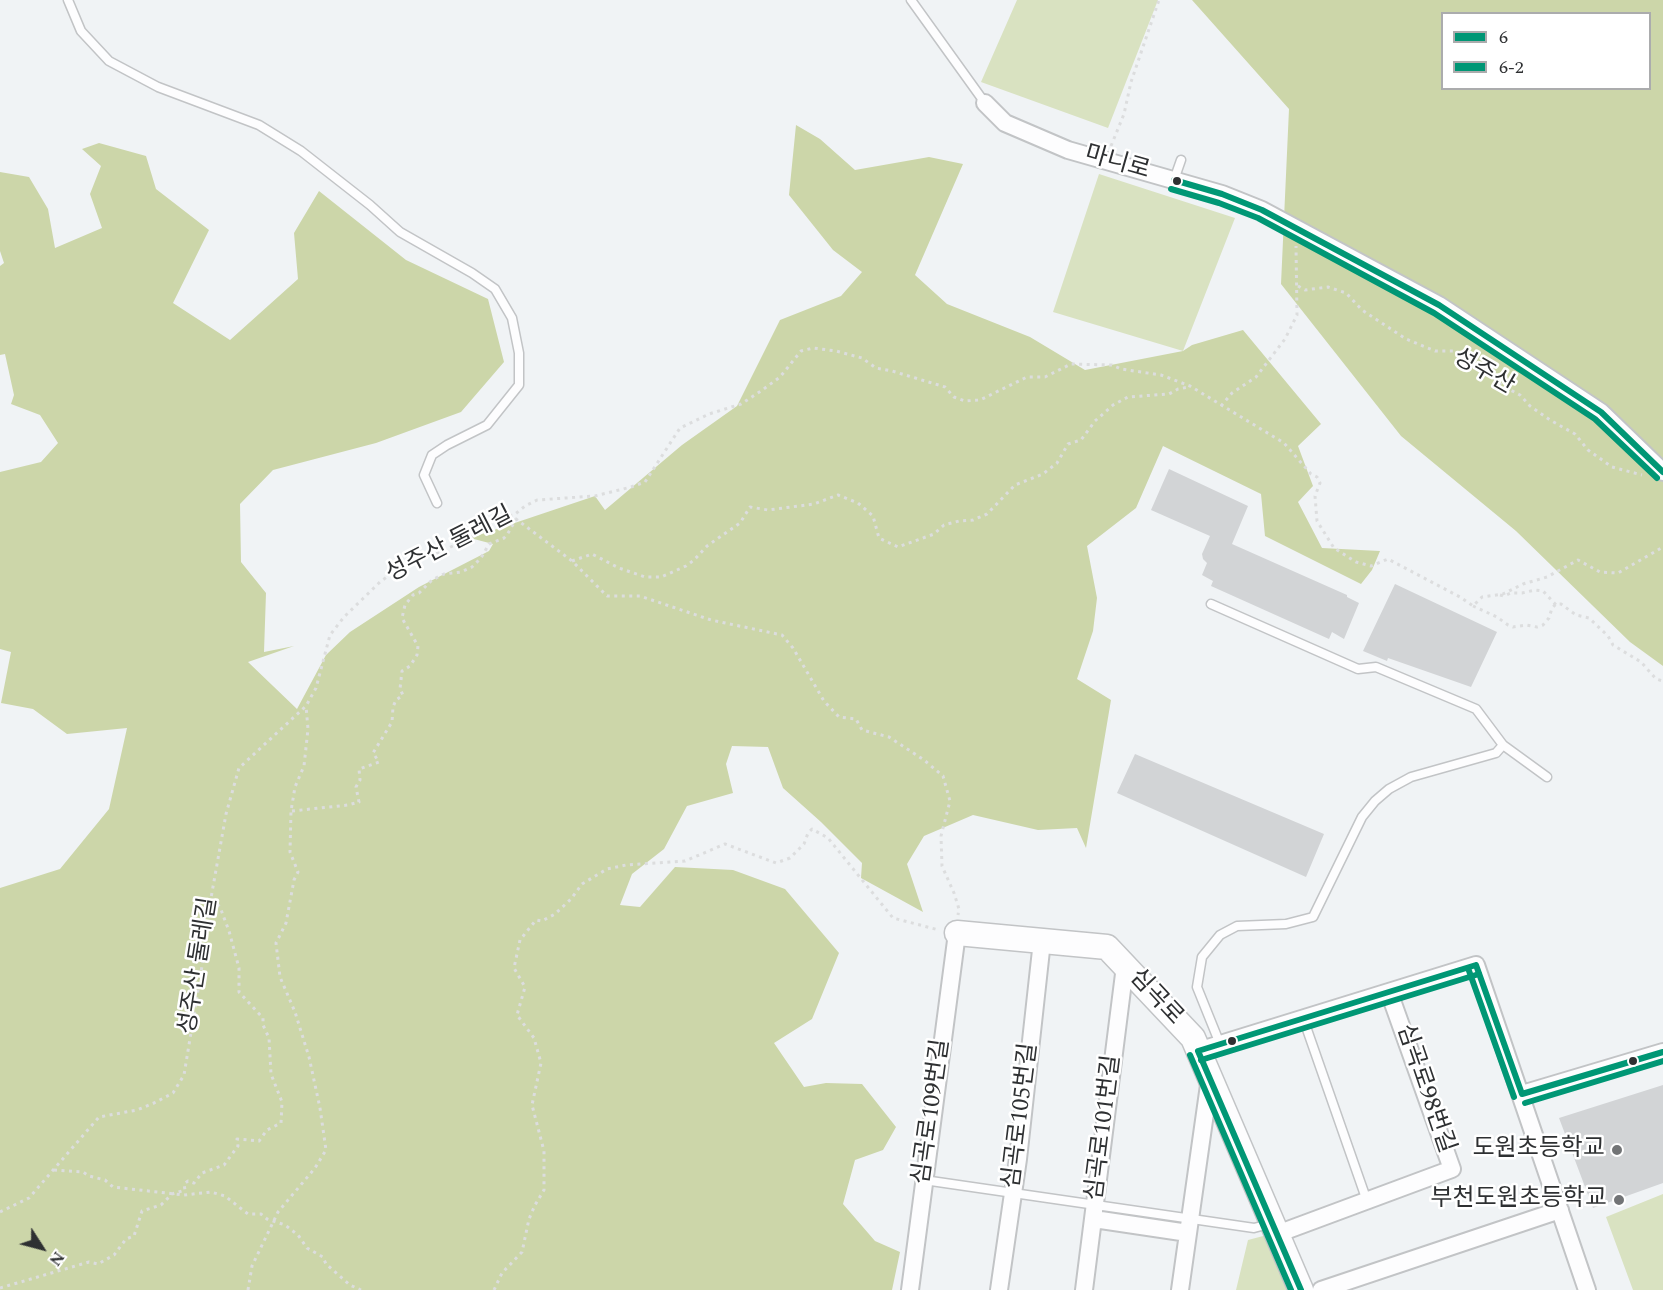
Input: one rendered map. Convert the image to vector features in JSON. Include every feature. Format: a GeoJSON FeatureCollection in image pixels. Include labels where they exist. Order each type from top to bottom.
{"type":"FeatureCollection","features":[{"type":"Feature","properties":{"kind":"street","name":"마니로"},"geometry":{"type":"LineString","coordinates":[[985,103],[1005,123],[1068,150],[1222,194],[1262,210],[1439,305],[1601,412],[1660,470]]}},
{"type":"Feature","properties":{"kind":"street","name":"심곡로"},"geometry":{"type":"LineString","coordinates":[[957,933],[1107,947],[1193,1038],[1209,1047],[1210,1077],[1301,1290]]}},
{"type":"Feature","properties":{"kind":"street","name":"심곡로109번길"},"geometry":{"type":"LineString","coordinates":[[910,1290],[957,933]]}},
{"type":"Feature","properties":{"kind":"street","name":"심곡로105번길"},"geometry":{"type":"LineString","coordinates":[[999,1290],[1013,1193],[1042,941]]}},
{"type":"Feature","properties":{"kind":"street","name":"심곡로98번길"},"geometry":{"type":"LineString","coordinates":[[1209,1047],[1476,965],[1522,1094]]}},
{"type":"Feature","properties":{"kind":"street","name":"심곡로101번길"},"geometry":{"type":"LineString","coordinates":[[1084,1290],[1125,966]]}},
{"type":"Feature","properties":{"kind":"street","name":"심곡로98번길"},"geometry":{"type":"LineString","coordinates":[[1275,1229],[1368,1201],[1452,1169],[1389,992]]}},
{"type":"Feature","properties":{"kind":"street"},"geometry":{"type":"LineString","coordinates":[[1587,1290],[1522,1094],[1663,1052]]}},
{"type":"Feature","properties":{"kind":"street"},"geometry":{"type":"LineString","coordinates":[[1180,1290],[1210,1077]]}},
{"type":"Feature","properties":{"kind":"street"},"geometry":{"type":"LineString","coordinates":[[1321,1290],[1560,1210]]}},
{"type":"Feature","properties":{"kind":"street"},"geometry":{"type":"LineString","coordinates":[[1094,1212],[1189,1226]]}},
{"type":"Feature","properties":{"kind":"lane"},"geometry":{"type":"LineString","coordinates":[[68,0],[81,31],[109,61],[158,87],[259,125],[301,151],[370,205],[400,232],[472,273],[495,289],[512,318],[519,353],[519,385],[487,425],[432,455],[424,475],[437,503]]}},
{"type":"Feature","properties":{"kind":"lane","name":"마니로"},"geometry":{"type":"LineString","coordinates":[[911,0],[985,103]]}},
{"type":"Feature","properties":{"kind":"lane"},"geometry":{"type":"LineString","coordinates":[[1174,180],[1181,160]]}},
{"type":"Feature","properties":{"kind":"lane"},"geometry":{"type":"LineString","coordinates":[[1211,604],[1358,669],[1376,667],[1476,710],[1503,745],[1547,777]]}},
{"type":"Feature","properties":{"kind":"lane"},"geometry":{"type":"LineString","coordinates":[[1209,1047],[1197,987],[1202,957],[1220,935],[1237,926],[1286,924],[1313,917],[1362,817],[1375,801],[1389,789],[1412,777],[1496,753],[1503,745]]}},
{"type":"Feature","properties":{"kind":"lane"},"geometry":{"type":"LineString","coordinates":[[1304,1018],[1368,1201]]}},
{"type":"Feature","properties":{"kind":"lane"},"geometry":{"type":"LineString","coordinates":[[924,1180],[1013,1193],[1094,1212]]}},
{"type":"Feature","properties":{"kind":"lane"},"geometry":{"type":"LineString","coordinates":[[1189,1226],[1275,1229]]}},
{"type":"Feature","properties":{"kind":"path"},"geometry":{"type":"LineString","coordinates":[[1107,161],[1159,0]]}},
{"type":"Feature","properties":{"kind":"path"},"geometry":{"type":"LineString","coordinates":[[1221,406],[1232,393],[1256,377],[1285,339],[1297,315],[1295,227]]}},
{"type":"Feature","properties":{"kind":"path","name":"성주산"},"geometry":{"type":"LineString","coordinates":[[1298,286],[1305,290],[1328,287],[1346,292],[1362,310],[1406,339],[1435,351],[1454,351],[1465,363],[1489,374],[1551,420],[1575,434],[1588,450],[1612,467],[1649,477],[1660,470]]}},
{"type":"Feature","properties":{"kind":"path","name":"성주산 둘레길"},"geometry":{"type":"LineString","coordinates":[[0,1212],[29,1198],[99,1117],[137,1110],[154,1103],[173,1093],[184,1075],[202,966],[210,898],[226,814],[239,768],[306,706],[316,688],[330,635],[380,582],[404,564],[427,558],[470,538],[537,500],[595,496],[645,482],[680,428],[709,414],[741,404],[780,377],[801,351],[813,348],[862,358],[876,368],[945,387],[954,397],[965,400],[980,400],[1028,377],[1045,377],[1071,364],[1112,365],[1121,369],[1161,375],[1190,386],[1284,442],[1320,483],[1315,495],[1317,521],[1334,548],[1356,562],[1371,566],[1388,560],[1513,627],[1526,625],[1537,627],[1549,618],[1552,608],[1556,605]]}},
{"type":"Feature","properties":{"kind":"path"},"geometry":{"type":"LineString","coordinates":[[572,561],[592,554],[619,568],[645,577],[661,577],[686,566],[707,546],[740,524],[750,507],[768,510],[802,506],[838,495],[858,503],[873,516],[879,538],[898,547],[934,534],[944,525],[973,520],[987,514],[1015,485],[1043,474],[1057,463],[1068,444],[1081,440],[1095,421],[1113,405],[1128,397],[1168,394],[1190,386]]}},
{"type":"Feature","properties":{"kind":"path"},"geometry":{"type":"LineString","coordinates":[[494,1290],[502,1273],[522,1252],[529,1219],[544,1190],[544,1151],[532,1105],[541,1063],[534,1038],[517,1016],[525,987],[514,968],[520,940],[536,920],[542,921],[555,914],[571,899],[582,884],[608,869],[626,865],[685,861],[725,844],[776,863],[790,858],[804,844],[812,829],[828,838],[893,918],[918,926],[957,933],[959,909],[942,866],[941,836],[950,801],[943,776],[924,760],[889,737],[862,730],[856,719],[839,717],[824,701],[793,648],[782,635],[711,620],[640,596],[607,596],[572,561],[516,519],[506,516]]}},
{"type":"Feature","properties":{"kind":"path"},"geometry":{"type":"LineString","coordinates":[[291,811],[359,802],[356,788],[360,780],[359,769],[379,762],[373,753],[392,722],[393,706],[396,700],[403,695],[400,689],[402,671],[410,666],[417,656],[418,646],[402,618],[405,605],[413,595],[419,593],[432,580],[444,574],[461,572],[472,567],[481,558],[489,544],[507,535],[516,519]]}},
{"type":"Feature","properties":{"kind":"path"},"geometry":{"type":"LineString","coordinates":[[1473,606],[1482,597],[1498,595],[1547,577],[1578,560],[1600,572],[1618,573],[1663,547]]}},
{"type":"Feature","properties":{"kind":"path"},"geometry":{"type":"LineString","coordinates":[[1498,595],[1504,597],[1527,590],[1543,591],[1556,605],[1561,604],[1576,615],[1589,618],[1614,645],[1641,662],[1656,679],[1663,681]]}},
{"type":"Feature","properties":{"kind":"path"},"geometry":{"type":"LineString","coordinates":[[248,1290],[252,1266],[278,1212],[309,1177],[326,1150],[309,1057],[295,1012],[280,977],[276,942],[286,923],[294,880],[298,872],[290,852],[291,811],[295,787],[304,766],[308,729],[306,706]]}},
{"type":"Feature","properties":{"kind":"path"},"geometry":{"type":"LineString","coordinates":[[0,1288],[89,1262],[98,1264],[114,1255],[126,1239],[134,1236],[142,1211],[161,1205],[172,1194],[185,1190],[184,1184],[188,1181],[194,1184],[202,1173],[224,1165],[238,1146],[237,1138],[259,1142],[267,1130],[281,1123],[282,1102],[271,1074],[269,1038],[263,1025],[263,1018],[239,992],[239,968],[229,931],[220,907],[210,898]]}},
{"type":"Feature","properties":{"kind":"path"},"geometry":{"type":"LineString","coordinates":[[54,1170],[83,1172],[105,1180],[113,1187],[172,1194],[211,1192],[225,1196],[248,1214],[261,1214],[267,1219],[276,1220],[298,1235],[307,1248],[323,1257],[326,1264],[350,1285],[361,1290]]}},
{"type":"Feature","properties":{"kind":"green space"},"geometry":{"type":"Polygon","coordinates":[[[1017,0],[1158,0],[1108,128],[981,82],[1017,0]]]}},
{"type":"Feature","properties":{"kind":"green space"},"geometry":{"type":"Polygon","coordinates":[[[1192,0],[1663,0],[1663,666],[1630,642],[1516,531],[1401,436],[1281,284],[1289,109],[1192,0]]]}},
{"type":"Feature","properties":{"kind":"green space"},"geometry":{"type":"Polygon","coordinates":[[[796,125],[820,139],[855,170],[929,157],[963,164],[915,275],[947,304],[1030,337],[1085,370],[1183,351],[1192,345],[1243,330],[1321,424],[1298,446],[1313,486],[1298,502],[1322,548],[1380,551],[1372,570],[1361,584],[1265,536],[1261,494],[1163,446],[1136,508],[1087,546],[1097,598],[1093,631],[1077,679],[1111,700],[1086,848],[1077,828],[1038,830],[973,815],[924,836],[907,864],[923,912],[861,878],[862,863],[783,788],[768,747],[732,746],[726,764],[733,793],[687,806],[664,849],[632,874],[620,905],[640,907],[675,867],[733,870],[785,889],[839,953],[812,1019],[774,1043],[804,1087],[826,1083],[862,1084],[896,1127],[883,1150],[855,1160],[843,1204],[875,1241],[900,1252],[892,1290],[0,1290],[0,888],[60,869],[109,809],[127,728],[67,734],[33,709],[1,703],[11,652],[0,649],[0,472],[41,462],[58,443],[40,415],[11,404],[14,395],[5,354],[0,355],[0,266],[4,263],[0,251],[0,172],[29,177],[48,209],[55,248],[102,228],[90,194],[101,166],[82,149],[99,143],[146,156],[156,189],[209,230],[173,303],[230,340],[298,279],[294,233],[319,191],[406,260],[488,299],[504,362],[461,412],[376,443],[273,470],[240,504],[241,562],[266,593],[264,652],[294,646],[248,662],[297,709],[326,655],[350,632],[419,587],[489,551],[493,544],[470,538],[595,496],[605,510],[682,445],[737,406],[780,320],[841,296],[862,272],[833,250],[789,195],[796,125]]]}},
{"type":"Feature","properties":{"kind":"green space"},"geometry":{"type":"Polygon","coordinates":[[[1099,174],[1235,218],[1183,351],[1053,312],[1099,174]]]}},
{"type":"Feature","properties":{"kind":"green space"},"geometry":{"type":"Polygon","coordinates":[[[1663,1194],[1663,1290],[1633,1290],[1606,1217],[1663,1194]]]}},
{"type":"Feature","properties":{"kind":"green space"},"geometry":{"type":"Polygon","coordinates":[[[1267,1235],[1290,1290],[1236,1290],[1248,1240],[1267,1235]]]}},
{"type":"Feature","properties":{"kind":"building"},"geometry":{"type":"Polygon","coordinates":[[[1169,469],[1248,506],[1232,544],[1347,595],[1359,603],[1344,639],[1332,632],[1329,639],[1211,586],[1213,581],[1202,575],[1207,563],[1202,554],[1210,536],[1151,510],[1169,469]]]}},
{"type":"Feature","properties":{"kind":"building"},"geometry":{"type":"Polygon","coordinates":[[[1395,584],[1497,632],[1471,687],[1388,658],[1387,661],[1363,651],[1395,584]]]}},
{"type":"Feature","properties":{"kind":"building"},"geometry":{"type":"Polygon","coordinates":[[[1135,754],[1324,834],[1306,877],[1117,793],[1135,754]]]}},
{"type":"Feature","properties":{"kind":"building","name":"도원초등학교"},"geometry":{"type":"Polygon","coordinates":[[[1663,1085],[1663,1183],[1593,1208],[1559,1118],[1663,1085]]]}},
{"type":"Feature","properties":{"kind":"transit line","name":"6"},"geometry":{"type":"LineString","coordinates":[[1174,180],[1222,194],[1262,210],[1439,305],[1601,412],[1663,472]]}},
{"type":"Feature","properties":{"kind":"transit line","name":"6-2"},"geometry":{"type":"LineString","coordinates":[[1171,189],[1219,203],[1258,218],[1434,313],[1595,419],[1657,478]]}},
{"type":"Feature","properties":{"kind":"transit line","name":"6"},"geometry":{"type":"LineString","coordinates":[[1476,965],[1522,1094]]}},
{"type":"Feature","properties":{"kind":"transit line","name":"6"},"geometry":{"type":"LineString","coordinates":[[1198,1051],[1476,965]]}},
{"type":"Feature","properties":{"kind":"transit line","name":"6-2"},"geometry":{"type":"LineString","coordinates":[[1468,968],[1514,1097]]}},
{"type":"Feature","properties":{"kind":"transit line","name":"6-2"},"geometry":{"type":"LineString","coordinates":[[1201,1060],[1479,974]]}},
{"type":"Feature","properties":{"kind":"transit line","name":"6"},"geometry":{"type":"LineString","coordinates":[[1198,1051],[1301,1290]]}},
{"type":"Feature","properties":{"kind":"transit line","name":"6"},"geometry":{"type":"LineString","coordinates":[[1522,1094],[1663,1052]]}},
{"type":"Feature","properties":{"kind":"transit line","name":"6-2"},"geometry":{"type":"LineString","coordinates":[[1190,1055],[1291,1290]]}},
{"type":"Feature","properties":{"kind":"transit line","name":"6-2"},"geometry":{"type":"LineString","coordinates":[[1525,1103],[1663,1061]]}},
{"type":"Feature","properties":{"kind":"place","name":"도원초등학교"},"geometry":{"type":"Point","coordinates":[1617,1150]}},
{"type":"Feature","properties":{"kind":"place","name":"부천도원초등학교"},"geometry":{"type":"Point","coordinates":[1619,1200]}}]}
